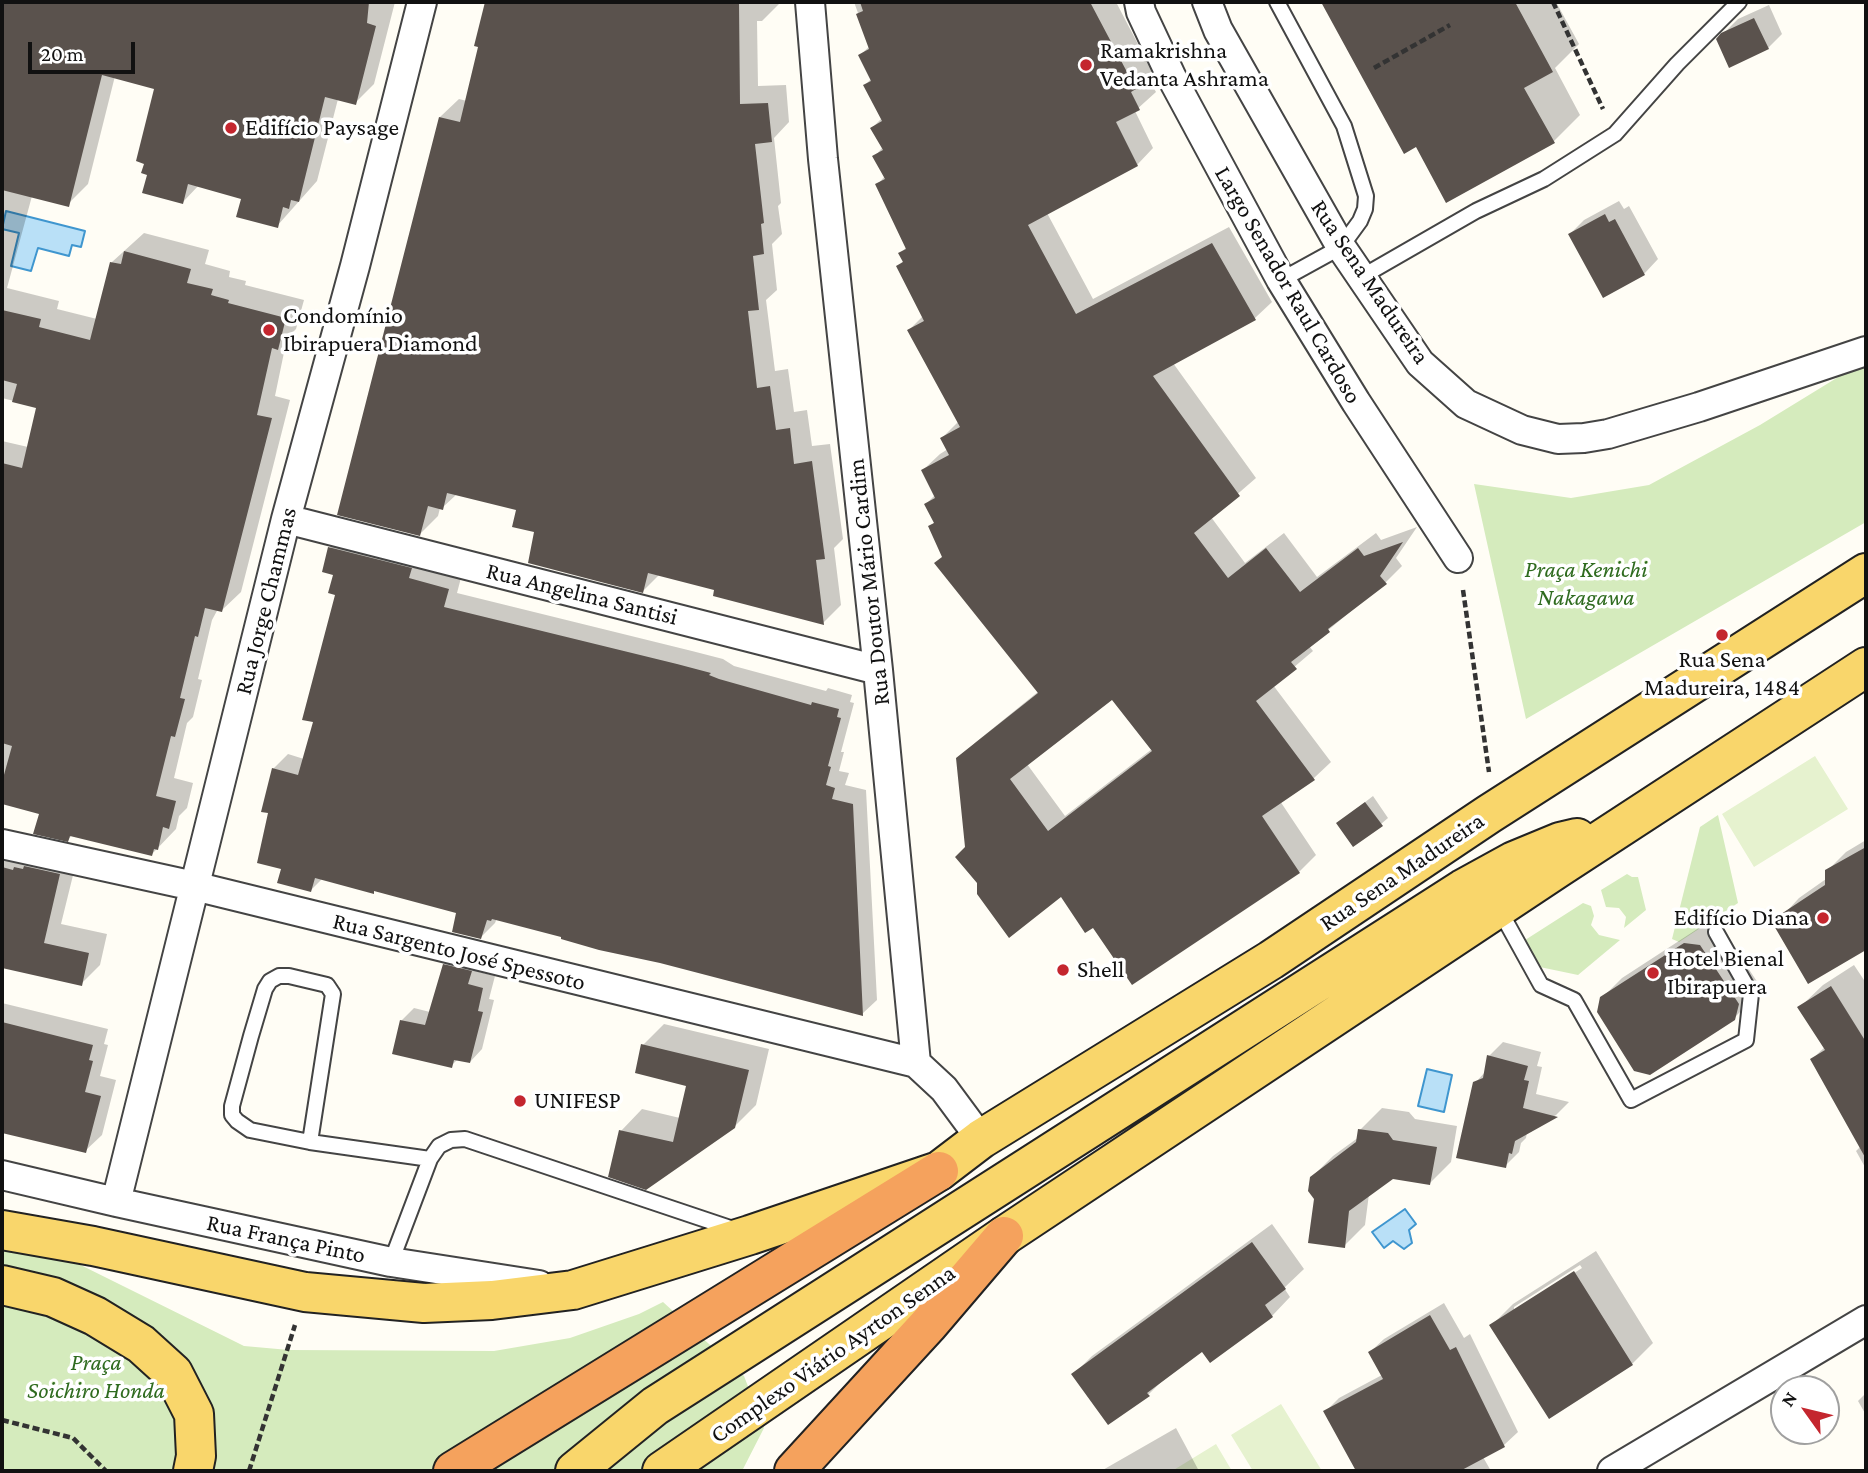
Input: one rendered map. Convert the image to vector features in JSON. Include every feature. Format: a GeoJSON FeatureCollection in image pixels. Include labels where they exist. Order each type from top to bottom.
{"type":"FeatureCollection","features":[{"type":"Feature","properties":{"kind":"highway"},"geometry":{"type":"LineString","coordinates":[[453,1471],[939,1171]]}},
{"type":"Feature","properties":{"kind":"highway"},"geometry":{"type":"LineString","coordinates":[[794,1471],[928,1325],[1004,1236]]}},
{"type":"Feature","properties":{"kind":"main road","name":"Rua Sena Madureira"},"geometry":{"type":"LineString","coordinates":[[2,1230],[93,1246],[305,1292],[424,1303],[492,1300],[573,1290],[750,1235],[939,1171],[981,1139],[1271,960],[1489,814],[1866,573]]}},
{"type":"Feature","properties":{"kind":"main road"},"geometry":{"type":"LineString","coordinates":[[1004,1236],[1866,667]]}},
{"type":"Feature","properties":{"kind":"main road"},"geometry":{"type":"LineString","coordinates":[[575,1471],[655,1406],[1463,889],[1514,861],[1560,842],[1627,825]]}},
{"type":"Feature","properties":{"kind":"main road","name":"Complexo Viário Ayrton Senna"},"geometry":{"type":"LineString","coordinates":[[662,1471],[1004,1236]]}},
{"type":"Feature","properties":{"kind":"main road"},"geometry":{"type":"LineString","coordinates":[[2,1285],[53,1297],[95,1316],[141,1344],[173,1373],[194,1414],[197,1456],[193,1471]]}},
{"type":"Feature","properties":{"kind":"street","name":"Rua Jorge Chammas"},"geometry":{"type":"LineString","coordinates":[[116,1202],[286,519],[355,266],[422,2]]}},
{"type":"Feature","properties":{"kind":"street","name":"Rua Doutor Mário Cardim"},"geometry":{"type":"LineString","coordinates":[[810,2],[822,146],[878,670],[916,1063]]}},
{"type":"Feature","properties":{"kind":"street","name":"Largo Senador Raul Cardoso"},"geometry":{"type":"LineString","coordinates":[[1139,2],[1141,12],[1172,78],[1280,280],[1363,414],[1458,558]]}},
{"type":"Feature","properties":{"kind":"street","name":"Rua Sena Madureira"},"geometry":{"type":"LineString","coordinates":[[1207,2],[1218,30],[1341,247],[1420,363],[1466,404],[1522,430],[1558,439],[1584,439],[1699,408],[1866,351]]}},
{"type":"Feature","properties":{"kind":"street","name":"Rua Angelina Santisi"},"geometry":{"type":"LineString","coordinates":[[286,519],[878,670]]}},
{"type":"Feature","properties":{"kind":"street","name":"Rua Sargento José Spessoto"},"geometry":{"type":"LineString","coordinates":[[2,844],[194,886],[916,1063]]}},
{"type":"Feature","properties":{"kind":"street"},"geometry":{"type":"LineString","coordinates":[[916,1063],[944,1089],[981,1139]]}},
{"type":"Feature","properties":{"kind":"street","name":"Rua França Pinto"},"geometry":{"type":"LineString","coordinates":[[2,1175],[391,1262],[573,1290]]}},
{"type":"Feature","properties":{"kind":"street"},"geometry":{"type":"LineString","coordinates":[[1612,1471],[1866,1320]]}},
{"type":"Feature","properties":{"kind":"lane"},"geometry":{"type":"LineString","coordinates":[[1278,2],[1344,126],[1366,195],[1365,209],[1360,221],[1341,247],[1280,280]]}},
{"type":"Feature","properties":{"kind":"lane"},"geometry":{"type":"LineString","coordinates":[[1363,276],[1476,211],[1544,180],[1615,134],[1677,64],[1739,2]]}},
{"type":"Feature","properties":{"kind":"lane"},"geometry":{"type":"LineString","coordinates":[[1498,908],[1541,985],[1574,1000],[1631,1100],[1746,1040],[1751,994],[1716,932]]}},
{"type":"Feature","properties":{"kind":"lane"},"geometry":{"type":"LineString","coordinates":[[310,1142],[333,994],[327,985],[279,976],[270,981],[265,989],[235,1095],[232,1115],[250,1130],[310,1142],[430,1159]]}},
{"type":"Feature","properties":{"kind":"lane"},"geometry":{"type":"LineString","coordinates":[[391,1262],[430,1159],[439,1146],[451,1140],[465,1139],[750,1235]]}},
{"type":"Feature","properties":{"kind":"path"},"geometry":{"type":"LineString","coordinates":[[1553,2],[1615,134]]}},
{"type":"Feature","properties":{"kind":"path"},"geometry":{"type":"LineString","coordinates":[[1374,68],[1450,25]]}},
{"type":"Feature","properties":{"kind":"path"},"geometry":{"type":"LineString","coordinates":[[1458,558],[1489,772]]}},
{"type":"Feature","properties":{"kind":"path"},"geometry":{"type":"LineString","coordinates":[[248,1471],[299,1314]]}},
{"type":"Feature","properties":{"kind":"path"},"geometry":{"type":"LineString","coordinates":[[2,1420],[73,1438],[106,1471]]}},
{"type":"Feature","properties":{"kind":"green space","name":"Praça Kenichi Nakagawa"},"geometry":{"type":"Polygon","coordinates":[[[1866,360],[1866,522],[1526,719],[1474,484],[1571,498],[1649,485],[1760,425],[1866,360]]]}},
{"type":"Feature","properties":{"kind":"green space"},"geometry":{"type":"Polygon","coordinates":[[[1815,756],[1848,809],[1754,867],[1722,814],[1815,756]]]}},
{"type":"Feature","properties":{"kind":"green space"},"geometry":{"type":"Polygon","coordinates":[[[1718,815],[1738,903],[1679,942],[1672,939],[1700,827],[1718,815]]]}},
{"type":"Feature","properties":{"kind":"green space"},"geometry":{"type":"Polygon","coordinates":[[[1627,874],[1638,877],[1646,910],[1624,928],[1626,917],[1619,908],[1606,907],[1601,890],[1627,874]]]}},
{"type":"Feature","properties":{"kind":"green space"},"geometry":{"type":"Polygon","coordinates":[[[1583,903],[1591,906],[1594,916],[1591,925],[1599,935],[1620,940],[1578,975],[1535,966],[1522,942],[1583,903]]]}},
{"type":"Feature","properties":{"kind":"green space","name":"Praça Soichiro Honda"},"geometry":{"type":"Polygon","coordinates":[[[2,1226],[244,1346],[289,1350],[494,1351],[570,1338],[639,1314],[663,1302],[744,1376],[764,1428],[742,1471],[2,1471],[2,1226]]]}},
{"type":"Feature","properties":{"kind":"green space"},"geometry":{"type":"Polygon","coordinates":[[[1281,1404],[1322,1471],[1253,1471],[1231,1435],[1281,1404]]]}},
{"type":"Feature","properties":{"kind":"green space"},"geometry":{"type":"Polygon","coordinates":[[[1216,1444],[1232,1471],[1172,1471],[1216,1444]]]}},
{"type":"Feature","properties":{"kind":"water"},"geometry":{"type":"Polygon","coordinates":[[[6,211],[85,231],[81,247],[72,245],[69,256],[38,248],[31,271],[11,266],[19,233],[2,229],[6,211]]]}},
{"type":"Feature","properties":{"kind":"water"},"geometry":{"type":"Polygon","coordinates":[[[1427,1069],[1452,1075],[1444,1112],[1418,1106],[1427,1069]]]}},
{"type":"Feature","properties":{"kind":"water"},"geometry":{"type":"Polygon","coordinates":[[[1405,1209],[1416,1224],[1409,1230],[1412,1243],[1404,1249],[1393,1241],[1384,1248],[1372,1232],[1405,1209]]]}},
{"type":"Feature","properties":{"kind":"building"},"geometry":{"type":"Polygon","coordinates":[[[2,2],[369,2],[367,23],[376,26],[356,105],[325,97],[299,202],[291,200],[289,209],[283,207],[278,228],[236,217],[241,199],[188,184],[183,204],[142,193],[147,175],[141,173],[144,164],[136,161],[154,89],[102,75],[69,207],[2,190],[2,2]]]}},
{"type":"Feature","properties":{"kind":"building"},"geometry":{"type":"Polygon","coordinates":[[[485,2],[739,4],[740,104],[768,103],[772,142],[755,144],[764,223],[761,224],[764,254],[753,256],[759,310],[748,311],[757,388],[770,386],[776,430],[790,428],[794,464],[812,461],[825,559],[816,560],[824,625],[713,596],[714,590],[648,573],[643,593],[528,563],[534,532],[512,527],[516,510],[447,493],[443,510],[428,506],[420,536],[337,515],[439,117],[460,122],[478,47],[474,46],[485,2]]]}},
{"type":"Feature","properties":{"kind":"building"},"geometry":{"type":"Polygon","coordinates":[[[860,2],[1090,2],[1136,89],[1131,92],[1140,110],[1116,122],[1138,166],[1028,225],[1076,314],[1212,243],[1256,320],[1153,376],[1240,496],[1194,533],[1228,578],[1266,548],[1300,592],[1358,548],[1364,556],[1403,542],[1380,576],[1387,584],[1328,629],[1330,632],[1291,662],[1297,669],[1256,701],[1315,780],[1262,816],[1300,873],[1132,985],[1093,928],[1085,933],[1061,897],[1009,938],[977,894],[977,883],[955,857],[965,847],[956,758],[1038,693],[934,563],[942,557],[928,526],[934,523],[924,504],[935,498],[921,470],[949,455],[940,438],[960,427],[907,330],[924,321],[896,266],[903,262],[898,253],[906,249],[875,184],[885,179],[872,156],[883,150],[870,128],[882,121],[863,85],[871,81],[858,55],[869,49],[856,14],[863,11],[860,2]],[[1112,700],[1010,779],[1048,831],[1152,751],[1112,700]]]}},
{"type":"Feature","properties":{"kind":"building"},"geometry":{"type":"Polygon","coordinates":[[[1321,2],[1515,2],[1553,72],[1524,88],[1555,143],[1446,203],[1416,147],[1404,154],[1321,2]]]}},
{"type":"Feature","properties":{"kind":"building"},"geometry":{"type":"Polygon","coordinates":[[[1754,18],[1769,49],[1729,68],[1716,39],[1721,33],[1754,18]]]}},
{"type":"Feature","properties":{"kind":"building"},"geometry":{"type":"Polygon","coordinates":[[[1605,214],[1609,222],[1615,219],[1645,275],[1603,298],[1568,234],[1605,214]]]}},
{"type":"Feature","properties":{"kind":"building"},"geometry":{"type":"Polygon","coordinates":[[[124,251],[191,269],[187,283],[213,289],[211,295],[229,300],[228,303],[286,318],[278,350],[272,348],[257,415],[272,418],[222,612],[205,608],[198,637],[195,636],[180,698],[185,699],[175,737],[171,736],[156,796],[176,801],[169,829],[163,827],[158,850],[154,849],[152,856],[70,836],[68,842],[33,834],[39,814],[2,804],[2,782],[12,746],[2,743],[2,463],[22,468],[36,408],[12,402],[17,384],[2,380],[2,310],[41,319],[39,327],[90,340],[110,262],[121,264],[124,251]]]}},
{"type":"Feature","properties":{"kind":"building"},"geometry":{"type":"Polygon","coordinates":[[[328,547],[412,568],[409,578],[449,589],[444,607],[711,673],[709,675],[719,679],[811,705],[812,702],[839,709],[837,717],[841,718],[828,766],[831,767],[826,785],[835,788],[832,799],[853,804],[863,1016],[660,963],[599,950],[492,919],[487,920],[481,939],[452,932],[456,913],[374,891],[374,894],[315,878],[311,892],[277,883],[281,869],[257,863],[268,813],[261,812],[272,768],[298,775],[313,722],[302,720],[335,595],[328,593],[333,575],[322,572],[328,547]]]}},
{"type":"Feature","properties":{"kind":"building"},"geometry":{"type":"Polygon","coordinates":[[[1365,802],[1383,826],[1353,847],[1336,823],[1365,802]]]}},
{"type":"Feature","properties":{"kind":"building","name":"Edifício Diana"},"geometry":{"type":"Polygon","coordinates":[[[1866,847],[1866,950],[1808,984],[1773,924],[1780,920],[1778,916],[1825,885],[1825,870],[1866,847]]]}},
{"type":"Feature","properties":{"kind":"building"},"geometry":{"type":"Polygon","coordinates":[[[24,866],[60,874],[44,943],[89,953],[82,986],[2,968],[2,867],[13,870],[14,867],[23,869],[24,866]]]}},
{"type":"Feature","properties":{"kind":"building"},"geometry":{"type":"Polygon","coordinates":[[[1684,943],[1700,945],[1739,1004],[1735,1020],[1650,1075],[1634,1071],[1597,1012],[1600,997],[1684,943]]]}},
{"type":"Feature","properties":{"kind":"building"},"geometry":{"type":"Polygon","coordinates":[[[443,964],[472,971],[468,984],[483,988],[478,1011],[483,1012],[470,1063],[454,1060],[452,1068],[392,1054],[400,1020],[425,1025],[443,964]]]}},
{"type":"Feature","properties":{"kind":"building"},"geometry":{"type":"Polygon","coordinates":[[[1831,986],[1866,1042],[1866,1159],[1810,1059],[1825,1050],[1797,1007],[1831,986]]]}},
{"type":"Feature","properties":{"kind":"building"},"geometry":{"type":"Polygon","coordinates":[[[2,1022],[93,1045],[89,1060],[93,1061],[85,1092],[101,1096],[86,1153],[2,1133],[2,1022]]]}},
{"type":"Feature","properties":{"kind":"building"},"geometry":{"type":"Polygon","coordinates":[[[641,1044],[749,1070],[735,1128],[646,1190],[608,1177],[619,1130],[673,1142],[686,1086],[635,1073],[641,1044]]]}},
{"type":"Feature","properties":{"kind":"building"},"geometry":{"type":"Polygon","coordinates":[[[1487,1055],[1528,1066],[1524,1080],[1529,1081],[1523,1108],[1558,1117],[1515,1141],[1506,1168],[1456,1158],[1473,1082],[1483,1078],[1487,1055]]]}},
{"type":"Feature","properties":{"kind":"building"},"geometry":{"type":"Polygon","coordinates":[[[1358,1129],[1388,1133],[1393,1140],[1437,1147],[1430,1185],[1393,1179],[1349,1211],[1345,1248],[1308,1243],[1314,1199],[1308,1191],[1310,1177],[1356,1142],[1358,1129]]]}},
{"type":"Feature","properties":{"kind":"building"},"geometry":{"type":"Polygon","coordinates":[[[1252,1242],[1286,1289],[1265,1305],[1273,1317],[1210,1363],[1202,1352],[1147,1393],[1150,1396],[1108,1425],[1071,1374],[1252,1242]]]}},
{"type":"Feature","properties":{"kind":"building"},"geometry":{"type":"Polygon","coordinates":[[[1574,1271],[1633,1365],[1549,1419],[1489,1325],[1574,1271]]]}},
{"type":"Feature","properties":{"kind":"building"},"geometry":{"type":"Polygon","coordinates":[[[1430,1315],[1450,1350],[1456,1347],[1505,1447],[1460,1471],[1356,1471],[1323,1411],[1383,1379],[1368,1352],[1430,1315]]]}},
{"type":"Feature","properties":{"kind":"place","name":"Ramakrishna Vedanta Ashrama"},"geometry":{"type":"Point","coordinates":[1086,65]}},
{"type":"Feature","properties":{"kind":"place","name":"Edifício Paysage"},"geometry":{"type":"Point","coordinates":[231,128]}},
{"type":"Feature","properties":{"kind":"place","name":"Condomínio Ibirapuera Diamond"},"geometry":{"type":"Point","coordinates":[269,330]}},
{"type":"Feature","properties":{"kind":"place","name":"Rua Sena Madureira, 1484"},"geometry":{"type":"Point","coordinates":[1722,635]}},
{"type":"Feature","properties":{"kind":"place","name":"Edifício Diana"},"geometry":{"type":"Point","coordinates":[1823,918]}},
{"type":"Feature","properties":{"kind":"place","name":"Shell"},"geometry":{"type":"Point","coordinates":[1063,970]}},
{"type":"Feature","properties":{"kind":"place","name":"Hotel Bienal Ibirapuera"},"geometry":{"type":"Point","coordinates":[1653,973]}},
{"type":"Feature","properties":{"kind":"place","name":"UNIFESP"},"geometry":{"type":"Point","coordinates":[520,1101]}}]}
